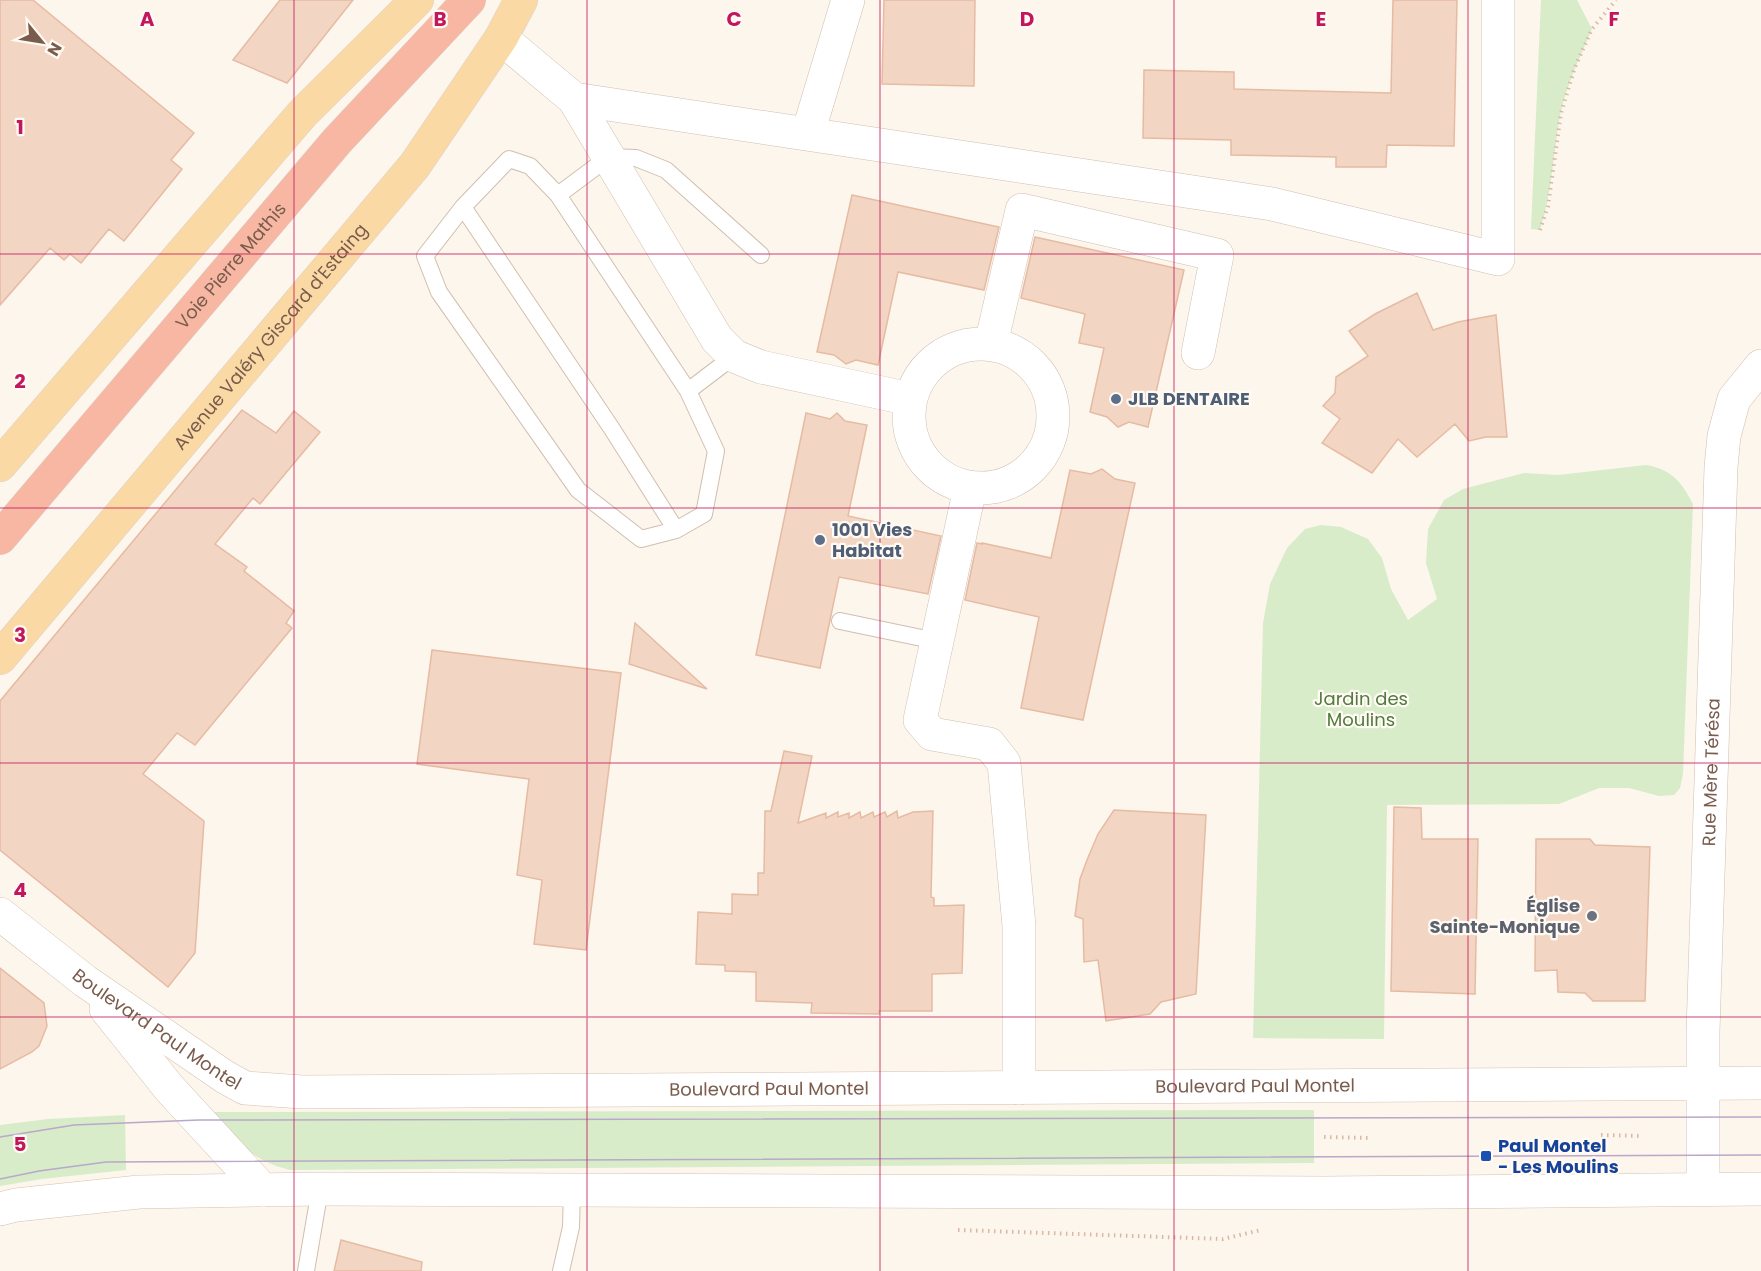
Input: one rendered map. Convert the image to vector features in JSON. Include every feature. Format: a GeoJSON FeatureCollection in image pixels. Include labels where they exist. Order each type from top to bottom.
{"type":"FeatureCollection","features":[{"type":"Feature","properties":{"kind":"highway","name":"Voie Pierre Mathis"},"geometry":{"type":"LineString","coordinates":[[0,538],[337,141],[469,0]]}},
{"type":"Feature","properties":{"kind":"main road"},"geometry":{"type":"LineString","coordinates":[[0,465],[303,113],[417,0]]}},
{"type":"Feature","properties":{"kind":"main road","name":"Avenue Valéry Giscard d'Estaing"},"geometry":{"type":"LineString","coordinates":[[0,658],[415,165],[501,38],[521,0]]}},
{"type":"Feature","properties":{"kind":"street"},"geometry":{"type":"LineString","coordinates":[[808,133],[848,0]]}},
{"type":"Feature","properties":{"kind":"street"},"geometry":{"type":"LineString","coordinates":[[574,99],[1272,204],[1498,259],[1498,0]]}},
{"type":"Feature","properties":{"kind":"street"},"geometry":{"type":"LineString","coordinates":[[501,38],[574,99],[717,339],[734,356],[760,368],[910,399]]}},
{"type":"Feature","properties":{"kind":"street"},"geometry":{"type":"LineString","coordinates":[[991,344],[1022,210],[1217,255],[1198,352]]}},
{"type":"Feature","properties":{"kind":"street"},"geometry":{"type":"LineString","coordinates":[[970,344],[991,344],[1013,351],[1031,364],[1045,382],[1052,404],[1053,426],[1046,448],[1032,467],[1014,480],[993,488],[970,488],[947,481],[928,466],[915,446],[908,423],[910,399],[918,379],[931,363],[950,351],[970,344]]}},
{"type":"Feature","properties":{"kind":"street","name":"Rue Mère Térésa"},"geometry":{"type":"LineString","coordinates":[[1703,1189],[1704,1014],[1721,467],[1724,436],[1734,399],[1761,366]]}},
{"type":"Feature","properties":{"kind":"street"},"geometry":{"type":"LineString","coordinates":[[970,488],[920,720],[932,734],[989,744],[1004,763],[1019,926],[1019,1088]]}},
{"type":"Feature","properties":{"kind":"street"},"geometry":{"type":"LineString","coordinates":[[0,914],[85,981]]}},
{"type":"Feature","properties":{"kind":"street","name":"Boulevard Paul Montel"},"geometry":{"type":"LineString","coordinates":[[85,981],[225,1077],[245,1088],[302,1092],[1761,1083]]}},
{"type":"Feature","properties":{"kind":"street","name":"Boulevard Paul Montel"},"geometry":{"type":"LineString","coordinates":[[85,981],[170,1089],[263,1190]]}},
{"type":"Feature","properties":{"kind":"street"},"geometry":{"type":"LineString","coordinates":[[0,1209],[16,1205],[139,1192],[320,1189],[1312,1193],[1761,1188]]}},
{"type":"Feature","properties":{"kind":"lane"},"geometry":{"type":"LineString","coordinates":[[558,195],[609,157],[636,158],[666,170],[761,255]]}},
{"type":"Feature","properties":{"kind":"lane"},"geometry":{"type":"LineString","coordinates":[[509,159],[530,166],[558,195],[688,391],[716,451],[704,514],[676,530],[641,539],[578,490],[439,292],[424,256],[463,207],[509,159]]}},
{"type":"Feature","properties":{"kind":"lane"},"geometry":{"type":"LineString","coordinates":[[463,207],[612,429],[676,530]]}},
{"type":"Feature","properties":{"kind":"lane"},"geometry":{"type":"LineString","coordinates":[[688,391],[734,356]]}},
{"type":"Feature","properties":{"kind":"lane"},"geometry":{"type":"LineString","coordinates":[[840,621],[936,641]]}},
{"type":"Feature","properties":{"kind":"lane"},"geometry":{"type":"LineString","coordinates":[[306,1271],[320,1189]]}},
{"type":"Feature","properties":{"kind":"lane"},"geometry":{"type":"LineString","coordinates":[[561,1271],[571,1227],[572,1189]]}},
{"type":"Feature","properties":{"kind":"path"},"geometry":{"type":"LineString","coordinates":[[1540,230],[1548,206],[1561,113],[1575,67],[1592,29],[1616,0]]}},
{"type":"Feature","properties":{"kind":"path"},"geometry":{"type":"LineString","coordinates":[[1601,1135],[1643,1136]]}},
{"type":"Feature","properties":{"kind":"path"},"geometry":{"type":"LineString","coordinates":[[1324,1137],[1372,1137]]}},
{"type":"Feature","properties":{"kind":"green space"},"geometry":{"type":"Polygon","coordinates":[[[1541,0],[1577,0],[1592,29],[1563,105],[1547,202],[1540,230],[1531,229],[1541,0]]]}},
{"type":"Feature","properties":{"kind":"green space","name":"Jardin des Moulins"},"geometry":{"type":"Polygon","coordinates":[[[1646,465],[1669,473],[1685,489],[1693,504],[1683,774],[1680,788],[1674,795],[1659,796],[1629,788],[1599,788],[1559,804],[1387,805],[1384,1039],[1253,1038],[1263,623],[1270,584],[1287,548],[1305,529],[1321,525],[1341,527],[1368,539],[1382,558],[1391,589],[1408,620],[1437,599],[1426,563],[1428,529],[1444,500],[1463,489],[1524,473],[1558,475],[1646,465]]]}},
{"type":"Feature","properties":{"kind":"green space"},"geometry":{"type":"Polygon","coordinates":[[[1314,1110],[1314,1163],[290,1170],[254,1155],[208,1112],[1314,1110]]]}},
{"type":"Feature","properties":{"kind":"green space"},"geometry":{"type":"Polygon","coordinates":[[[125,1115],[126,1170],[0,1186],[0,1125],[48,1119],[125,1115]]]}},
{"type":"Feature","properties":{"kind":"building"},"geometry":{"type":"Polygon","coordinates":[[[0,0],[33,0],[194,133],[171,160],[182,169],[124,241],[109,229],[81,263],[70,254],[64,260],[50,248],[0,305],[0,0]]]}},
{"type":"Feature","properties":{"kind":"building"},"geometry":{"type":"Polygon","coordinates":[[[280,0],[353,0],[287,83],[233,60],[280,0]]]}},
{"type":"Feature","properties":{"kind":"building"},"geometry":{"type":"Polygon","coordinates":[[[884,0],[975,0],[974,86],[882,84],[884,0]]]}},
{"type":"Feature","properties":{"kind":"building"},"geometry":{"type":"Polygon","coordinates":[[[1393,0],[1457,0],[1454,146],[1387,145],[1386,167],[1336,167],[1336,157],[1231,155],[1231,140],[1143,138],[1144,70],[1234,72],[1234,89],[1391,93],[1393,0]]]}},
{"type":"Feature","properties":{"kind":"building"},"geometry":{"type":"Polygon","coordinates":[[[852,195],[999,227],[984,290],[898,272],[878,365],[856,360],[846,364],[834,355],[817,352],[852,195]]]}},
{"type":"Feature","properties":{"kind":"building"},"geometry":{"type":"Polygon","coordinates":[[[1035,237],[1184,270],[1148,427],[1129,422],[1118,427],[1107,417],[1090,412],[1104,348],[1079,343],[1085,314],[1021,298],[1035,237]]]}},
{"type":"Feature","properties":{"kind":"building"},"geometry":{"type":"Polygon","coordinates":[[[1417,293],[1433,330],[1458,322],[1496,315],[1507,437],[1486,437],[1469,441],[1455,424],[1417,457],[1398,439],[1372,473],[1322,443],[1340,419],[1323,406],[1335,393],[1336,377],[1368,356],[1349,331],[1375,314],[1417,293]]]}},
{"type":"Feature","properties":{"kind":"building"},"geometry":{"type":"Polygon","coordinates":[[[242,410],[276,433],[294,411],[320,432],[260,504],[253,498],[215,544],[247,567],[244,571],[294,611],[286,623],[292,628],[195,745],[177,733],[143,774],[204,821],[195,953],[168,987],[0,850],[0,701],[242,410]]]}},
{"type":"Feature","properties":{"kind":"building"},"geometry":{"type":"Polygon","coordinates":[[[806,413],[830,419],[837,413],[845,421],[867,425],[848,516],[941,536],[928,594],[839,577],[820,668],[756,655],[806,413]]]}},
{"type":"Feature","properties":{"kind":"building"},"geometry":{"type":"Polygon","coordinates":[[[1102,469],[1115,479],[1135,483],[1083,720],[1021,708],[1039,617],[965,600],[977,543],[1051,558],[1070,470],[1091,474],[1102,469]]]}},
{"type":"Feature","properties":{"kind":"building"},"geometry":{"type":"Polygon","coordinates":[[[635,623],[707,689],[629,664],[635,623]]]}},
{"type":"Feature","properties":{"kind":"building"},"geometry":{"type":"Polygon","coordinates":[[[432,650],[621,673],[586,950],[534,944],[542,880],[517,875],[529,779],[417,764],[432,650]]]}},
{"type":"Feature","properties":{"kind":"building"},"geometry":{"type":"Polygon","coordinates":[[[784,751],[812,756],[798,823],[826,813],[826,818],[838,812],[838,817],[849,813],[849,818],[860,812],[861,818],[873,812],[874,817],[885,812],[887,817],[897,811],[898,818],[913,812],[933,811],[931,897],[934,898],[934,906],[964,905],[962,973],[932,974],[932,1011],[879,1011],[879,1014],[811,1013],[812,1003],[756,1001],[756,972],[725,971],[725,965],[696,964],[698,912],[732,914],[732,894],[758,895],[758,873],[764,873],[765,811],[771,811],[784,751]]]}},
{"type":"Feature","properties":{"kind":"building"},"geometry":{"type":"Polygon","coordinates":[[[1394,807],[1421,808],[1422,839],[1478,839],[1475,994],[1391,991],[1394,807]]]}},
{"type":"Feature","properties":{"kind":"building"},"geometry":{"type":"Polygon","coordinates":[[[1114,810],[1206,815],[1196,994],[1161,1002],[1150,1014],[1106,1021],[1098,960],[1084,962],[1083,919],[1075,916],[1080,879],[1098,834],[1114,810]]]}},
{"type":"Feature","properties":{"kind":"building","name":"Église Sainte-Monique"},"geometry":{"type":"Polygon","coordinates":[[[1536,839],[1590,839],[1595,845],[1650,847],[1645,1001],[1593,1001],[1585,993],[1558,992],[1557,970],[1535,971],[1536,839]]]}},
{"type":"Feature","properties":{"kind":"building"},"geometry":{"type":"Polygon","coordinates":[[[0,968],[44,1003],[47,1026],[39,1046],[0,1069],[0,968]]]}},
{"type":"Feature","properties":{"kind":"building"},"geometry":{"type":"Polygon","coordinates":[[[341,1240],[422,1262],[421,1271],[334,1271],[341,1240]]]}},
{"type":"Feature","properties":{"kind":"tram line"},"geometry":{"type":"LineString","coordinates":[[0,1137],[74,1125],[199,1120],[1761,1117]]}},
{"type":"Feature","properties":{"kind":"tram line"},"geometry":{"type":"LineString","coordinates":[[0,1179],[106,1162],[1761,1155]]}},
{"type":"Feature","properties":{"kind":"place","name":"JLB DENTAIRE"},"geometry":{"type":"Point","coordinates":[1116,399]}},
{"type":"Feature","properties":{"kind":"place","name":"1001 Vies Habitat"},"geometry":{"type":"Point","coordinates":[820,540]}},
{"type":"Feature","properties":{"kind":"place","name":"Église Sainte-Monique"},"geometry":{"type":"Point","coordinates":[1592,916]}},
{"type":"Feature","properties":{"kind":"place","name":"Paul Montel - Les Moulins"},"geometry":{"type":"Point","coordinates":[1486,1156]}}]}
